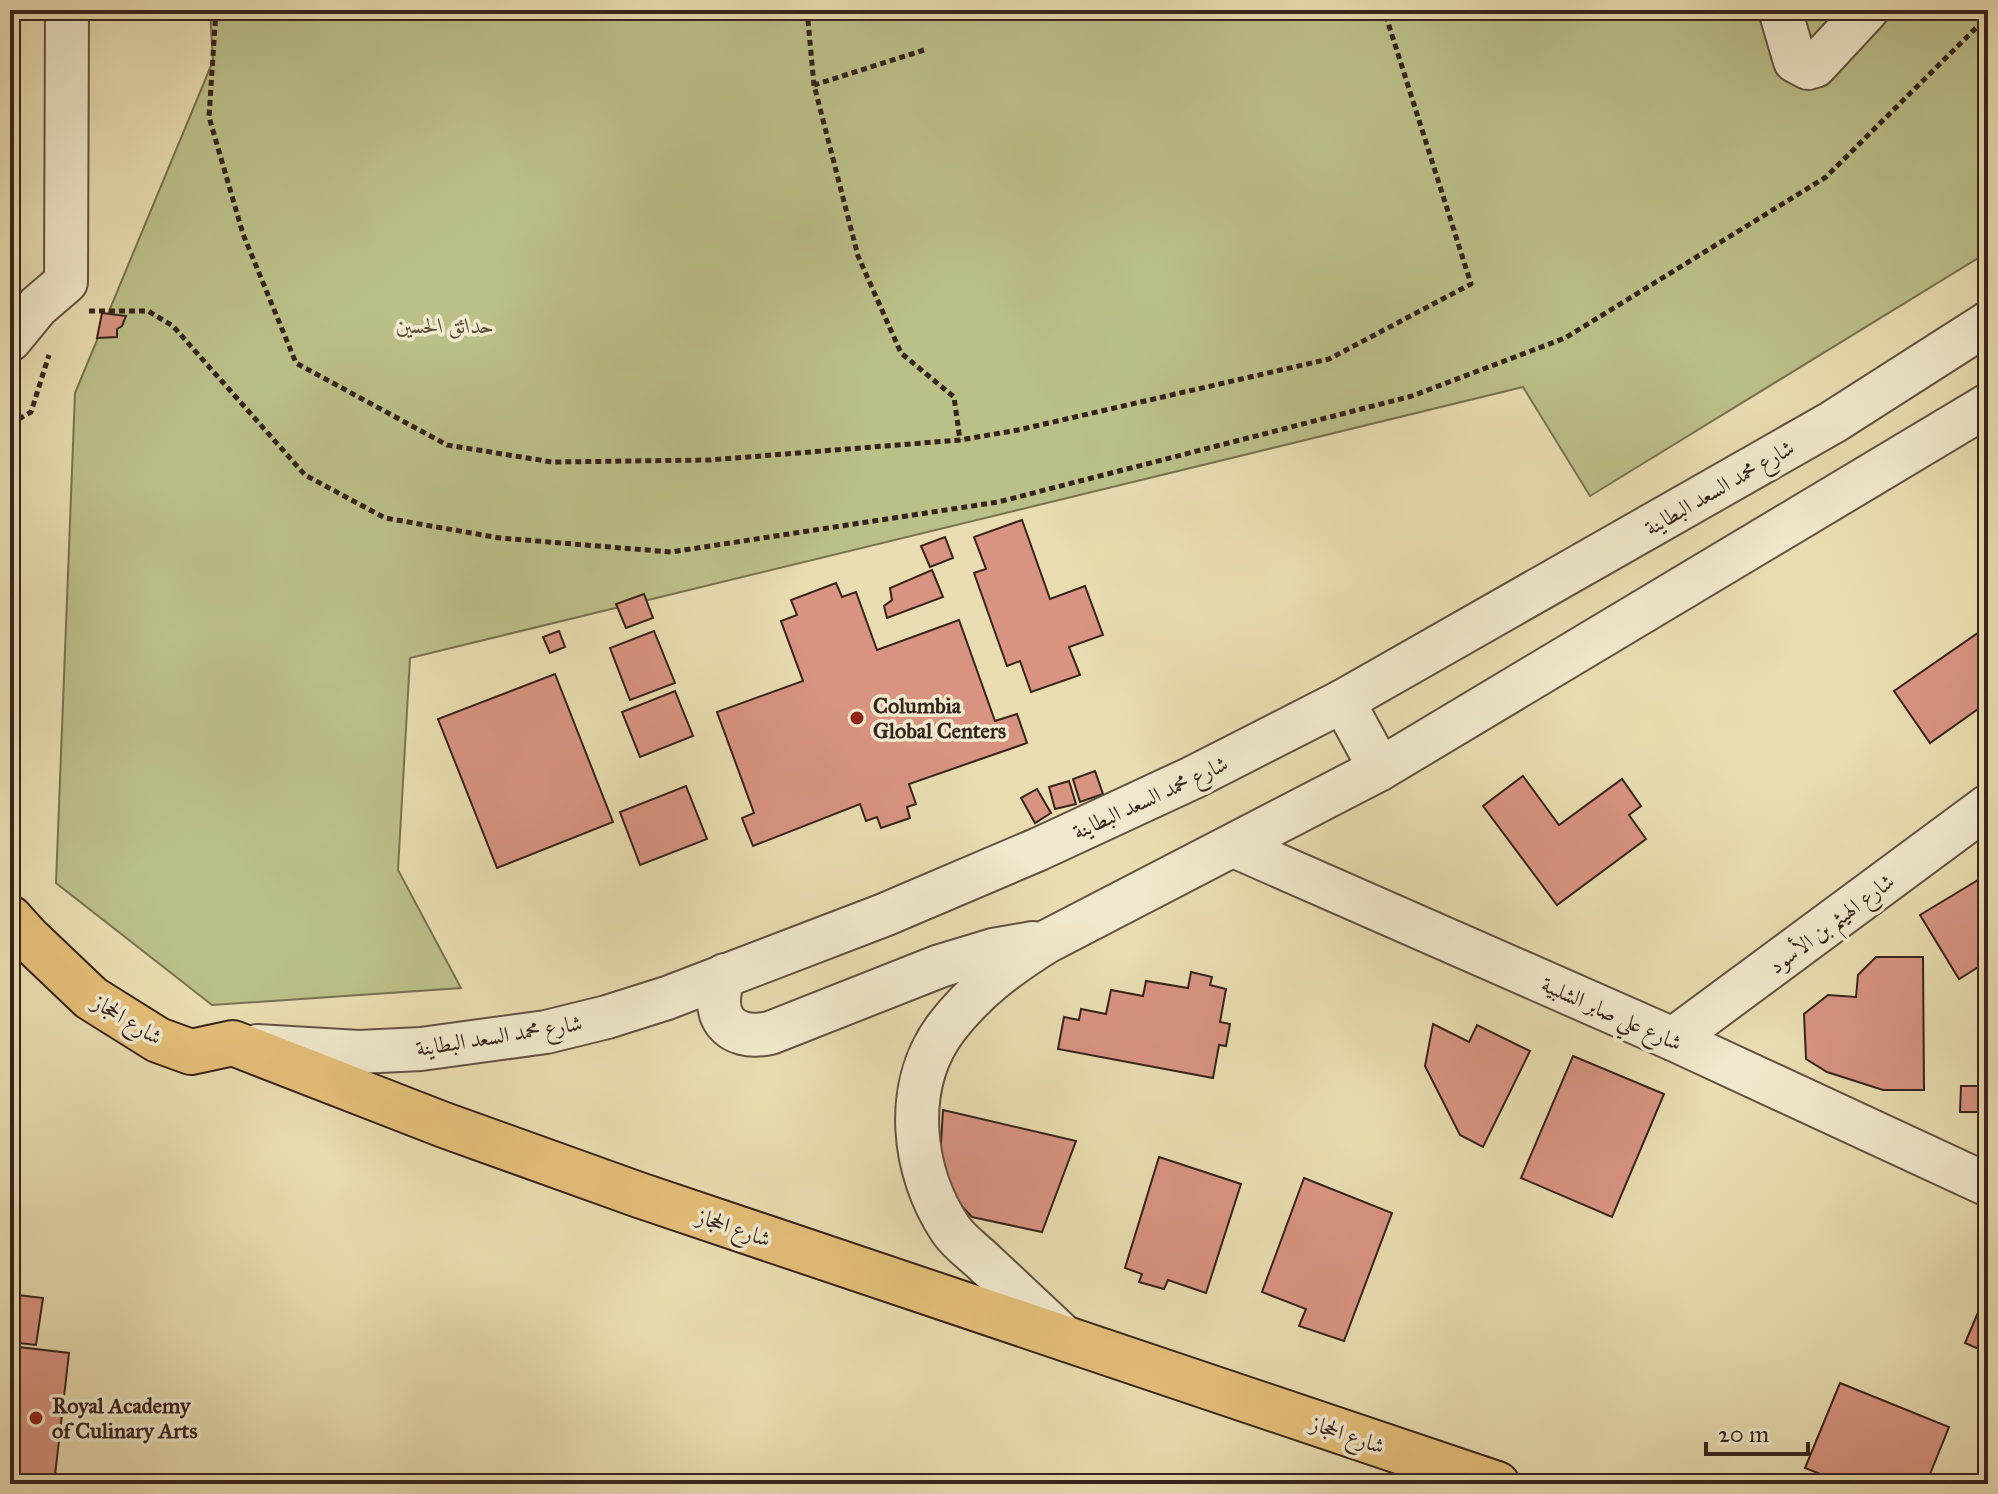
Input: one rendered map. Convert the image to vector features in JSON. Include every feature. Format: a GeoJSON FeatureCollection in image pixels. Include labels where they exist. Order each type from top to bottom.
{"type":"FeatureCollection","features":[{"type":"Feature","properties":{"kind":"main road","name":"شارع الحجاز"},"geometry":{"type":"LineString","coordinates":[[10,918],[91,998],[158,1040],[191,1052],[233,1043],[459,1131],[1497,1484]]}},
{"type":"Feature","properties":{"kind":"street"},"geometry":{"type":"LineString","coordinates":[[10,340],[38,306],[66,282],[67,10]]}},
{"type":"Feature","properties":{"kind":"street"},"geometry":{"type":"LineString","coordinates":[[1780,10],[1795,61],[1808,68],[1815,66],[1867,10]]}},
{"type":"Feature","properties":{"kind":"street","name":"شارع محمد السعد البطاينة"},"geometry":{"type":"LineString","coordinates":[[233,1043],[359,1052],[421,1049],[546,1032],[607,1017],[884,915],[1039,849],[1192,778],[1343,701],[1833,422],[1988,323]]}},
{"type":"Feature","properties":{"kind":"street"},"geometry":{"type":"LineString","coordinates":[[1067,1340],[953,1234],[934,1203],[922,1170],[917,1134],[928,1064],[944,1031],[985,986],[1048,941],[1380,769],[1988,405]]}},
{"type":"Feature","properties":{"kind":"street"},"geometry":{"type":"LineString","coordinates":[[1343,701],[1380,769]]}},
{"type":"Feature","properties":{"kind":"street","name":"شارع الهيثم بن الأسود"},"geometry":{"type":"LineString","coordinates":[[1673,1039],[1988,806]]}},
{"type":"Feature","properties":{"kind":"street","name":"شارع علي صابر الشلبية"},"geometry":{"type":"LineString","coordinates":[[1234,846],[1673,1039],[1988,1185]]}},
{"type":"Feature","properties":{"kind":"street"},"geometry":{"type":"LineString","coordinates":[[725,975],[718,991],[718,1008],[725,1022],[738,1033],[754,1037],[966,957],[1048,941]]}},
{"type":"Feature","properties":{"kind":"path"},"geometry":{"type":"LineString","coordinates":[[216,10],[209,117],[243,234],[296,363],[447,445],[552,462],[710,460],[960,440],[1018,430],[1329,359],[1471,284],[1384,10]]}},
{"type":"Feature","properties":{"kind":"path"},"geometry":{"type":"LineString","coordinates":[[807,10],[814,85],[858,256],[901,353],[954,397],[960,440]]}},
{"type":"Feature","properties":{"kind":"path"},"geometry":{"type":"LineString","coordinates":[[77,311],[148,311],[173,326],[305,475],[385,518],[500,538],[671,552],[998,502],[1412,396],[1565,338],[1826,177],[1988,16]]}},
{"type":"Feature","properties":{"kind":"path"},"geometry":{"type":"LineString","coordinates":[[814,85],[924,50]]}},
{"type":"Feature","properties":{"kind":"path"},"geometry":{"type":"LineString","coordinates":[[10,424],[31,412],[52,343]]}},
{"type":"Feature","properties":{"kind":"green space","name":"حدائق الحسين"},"geometry":{"type":"Polygon","coordinates":[[[210,10],[1988,10],[1988,252],[1590,496],[1523,387],[410,658],[398,870],[461,988],[212,1005],[56,883],[75,393],[213,61],[210,10]]]}},
{"type":"Feature","properties":{"kind":"building"},"geometry":{"type":"Polygon","coordinates":[[[102,313],[126,316],[122,326],[117,329],[117,337],[97,338],[102,313]]]}},
{"type":"Feature","properties":{"kind":"building"},"geometry":{"type":"Polygon","coordinates":[[[1022,520],[1050,599],[1085,586],[1103,635],[1069,647],[1080,675],[1031,692],[1020,661],[1007,666],[974,573],[986,569],[974,537],[1022,520]]]}},
{"type":"Feature","properties":{"kind":"building"},"geometry":{"type":"Polygon","coordinates":[[[945,537],[953,558],[930,567],[921,546],[945,537]]]}},
{"type":"Feature","properties":{"kind":"building"},"geometry":{"type":"Polygon","coordinates":[[[932,570],[943,597],[887,618],[884,606],[892,600],[890,588],[932,570]]]}},
{"type":"Feature","properties":{"kind":"building","name":"Columbia Global Centers"},"geometry":{"type":"Polygon","coordinates":[[[836,583],[842,597],[856,592],[877,650],[959,620],[995,721],[1017,714],[1027,743],[909,784],[916,804],[907,807],[910,818],[881,828],[877,817],[866,821],[860,804],[753,846],[742,818],[754,813],[717,712],[803,681],[781,621],[797,615],[791,600],[836,583]]]}},
{"type":"Feature","properties":{"kind":"building"},"geometry":{"type":"Polygon","coordinates":[[[644,594],[653,618],[626,628],[616,604],[644,594]]]}},
{"type":"Feature","properties":{"kind":"building"},"geometry":{"type":"Polygon","coordinates":[[[1988,626],[1988,702],[1930,743],[1894,691],[1988,626]]]}},
{"type":"Feature","properties":{"kind":"building"},"geometry":{"type":"Polygon","coordinates":[[[559,631],[565,647],[550,653],[543,637],[559,631]]]}},
{"type":"Feature","properties":{"kind":"building"},"geometry":{"type":"Polygon","coordinates":[[[654,631],[675,683],[630,700],[610,648],[654,631]]]}},
{"type":"Feature","properties":{"kind":"building"},"geometry":{"type":"Polygon","coordinates":[[[555,674],[613,822],[497,868],[438,719],[555,674]]]}},
{"type":"Feature","properties":{"kind":"building"},"geometry":{"type":"Polygon","coordinates":[[[675,691],[693,736],[640,757],[622,712],[675,691]]]}},
{"type":"Feature","properties":{"kind":"building"},"geometry":{"type":"Polygon","coordinates":[[[1095,771],[1103,794],[1080,802],[1073,779],[1095,771]]]}},
{"type":"Feature","properties":{"kind":"building"},"geometry":{"type":"Polygon","coordinates":[[[1523,776],[1559,825],[1622,779],[1641,806],[1629,815],[1646,839],[1557,905],[1483,806],[1523,776]]]}},
{"type":"Feature","properties":{"kind":"building"},"geometry":{"type":"Polygon","coordinates":[[[1069,781],[1076,804],[1055,809],[1049,787],[1069,781]]]}},
{"type":"Feature","properties":{"kind":"building"},"geometry":{"type":"Polygon","coordinates":[[[686,786],[707,839],[640,865],[620,812],[686,786]]]}},
{"type":"Feature","properties":{"kind":"building"},"geometry":{"type":"Polygon","coordinates":[[[1037,789],[1051,813],[1035,823],[1021,798],[1037,789]]]}},
{"type":"Feature","properties":{"kind":"building"},"geometry":{"type":"Polygon","coordinates":[[[1988,874],[1988,961],[1959,979],[1920,915],[1988,874]]]}},
{"type":"Feature","properties":{"kind":"building"},"geometry":{"type":"Polygon","coordinates":[[[1876,957],[1923,957],[1924,1090],[1883,1090],[1827,1072],[1806,1059],[1804,1014],[1828,995],[1856,997],[1858,975],[1876,957]]]}},
{"type":"Feature","properties":{"kind":"building"},"geometry":{"type":"Polygon","coordinates":[[[1191,972],[1212,977],[1210,985],[1226,989],[1220,1022],[1230,1024],[1226,1046],[1219,1045],[1213,1078],[1058,1049],[1064,1017],[1079,1020],[1081,1009],[1106,1014],[1111,990],[1143,996],[1146,981],[1188,988],[1191,972]]]}},
{"type":"Feature","properties":{"kind":"building"},"geometry":{"type":"Polygon","coordinates":[[[1433,1024],[1469,1042],[1477,1025],[1530,1051],[1483,1147],[1460,1135],[1425,1066],[1433,1024]]]}},
{"type":"Feature","properties":{"kind":"building"},"geometry":{"type":"Polygon","coordinates":[[[1573,1056],[1664,1094],[1612,1217],[1521,1178],[1573,1056]]]}},
{"type":"Feature","properties":{"kind":"building"},"geometry":{"type":"Polygon","coordinates":[[[1978,1071],[1988,1071],[1988,1112],[1960,1112],[1961,1086],[1978,1086],[1978,1071]]]}},
{"type":"Feature","properties":{"kind":"building"},"geometry":{"type":"Polygon","coordinates":[[[943,1110],[1076,1141],[1042,1232],[972,1217],[954,1198],[940,1160],[943,1110]]]}},
{"type":"Feature","properties":{"kind":"building"},"geometry":{"type":"Polygon","coordinates":[[[1159,1157],[1241,1184],[1206,1293],[1168,1280],[1164,1289],[1139,1282],[1142,1274],[1125,1268],[1159,1157]]]}},
{"type":"Feature","properties":{"kind":"building"},"geometry":{"type":"Polygon","coordinates":[[[1304,1178],[1392,1213],[1344,1341],[1299,1326],[1306,1309],[1262,1292],[1304,1178]]]}},
{"type":"Feature","properties":{"kind":"building"},"geometry":{"type":"Polygon","coordinates":[[[1988,1289],[1988,1353],[1965,1343],[1988,1289]]]}},
{"type":"Feature","properties":{"kind":"building"},"geometry":{"type":"Polygon","coordinates":[[[10,1294],[43,1298],[36,1345],[10,1342],[10,1294]]]}},
{"type":"Feature","properties":{"kind":"building","name":"Royal Academy of Culinary Arts"},"geometry":{"type":"Polygon","coordinates":[[[10,1346],[69,1353],[54,1484],[10,1484],[10,1346]]]}},
{"type":"Feature","properties":{"kind":"building"},"geometry":{"type":"Polygon","coordinates":[[[1840,1383],[1949,1427],[1926,1484],[1845,1484],[1805,1468],[1840,1383]]]}},
{"type":"Feature","properties":{"kind":"place","name":"Columbia Global Centers"},"geometry":{"type":"Point","coordinates":[857,718]}},
{"type":"Feature","properties":{"kind":"place","name":"Royal Academy of Culinary Arts"},"geometry":{"type":"Point","coordinates":[36,1418]}}]}
